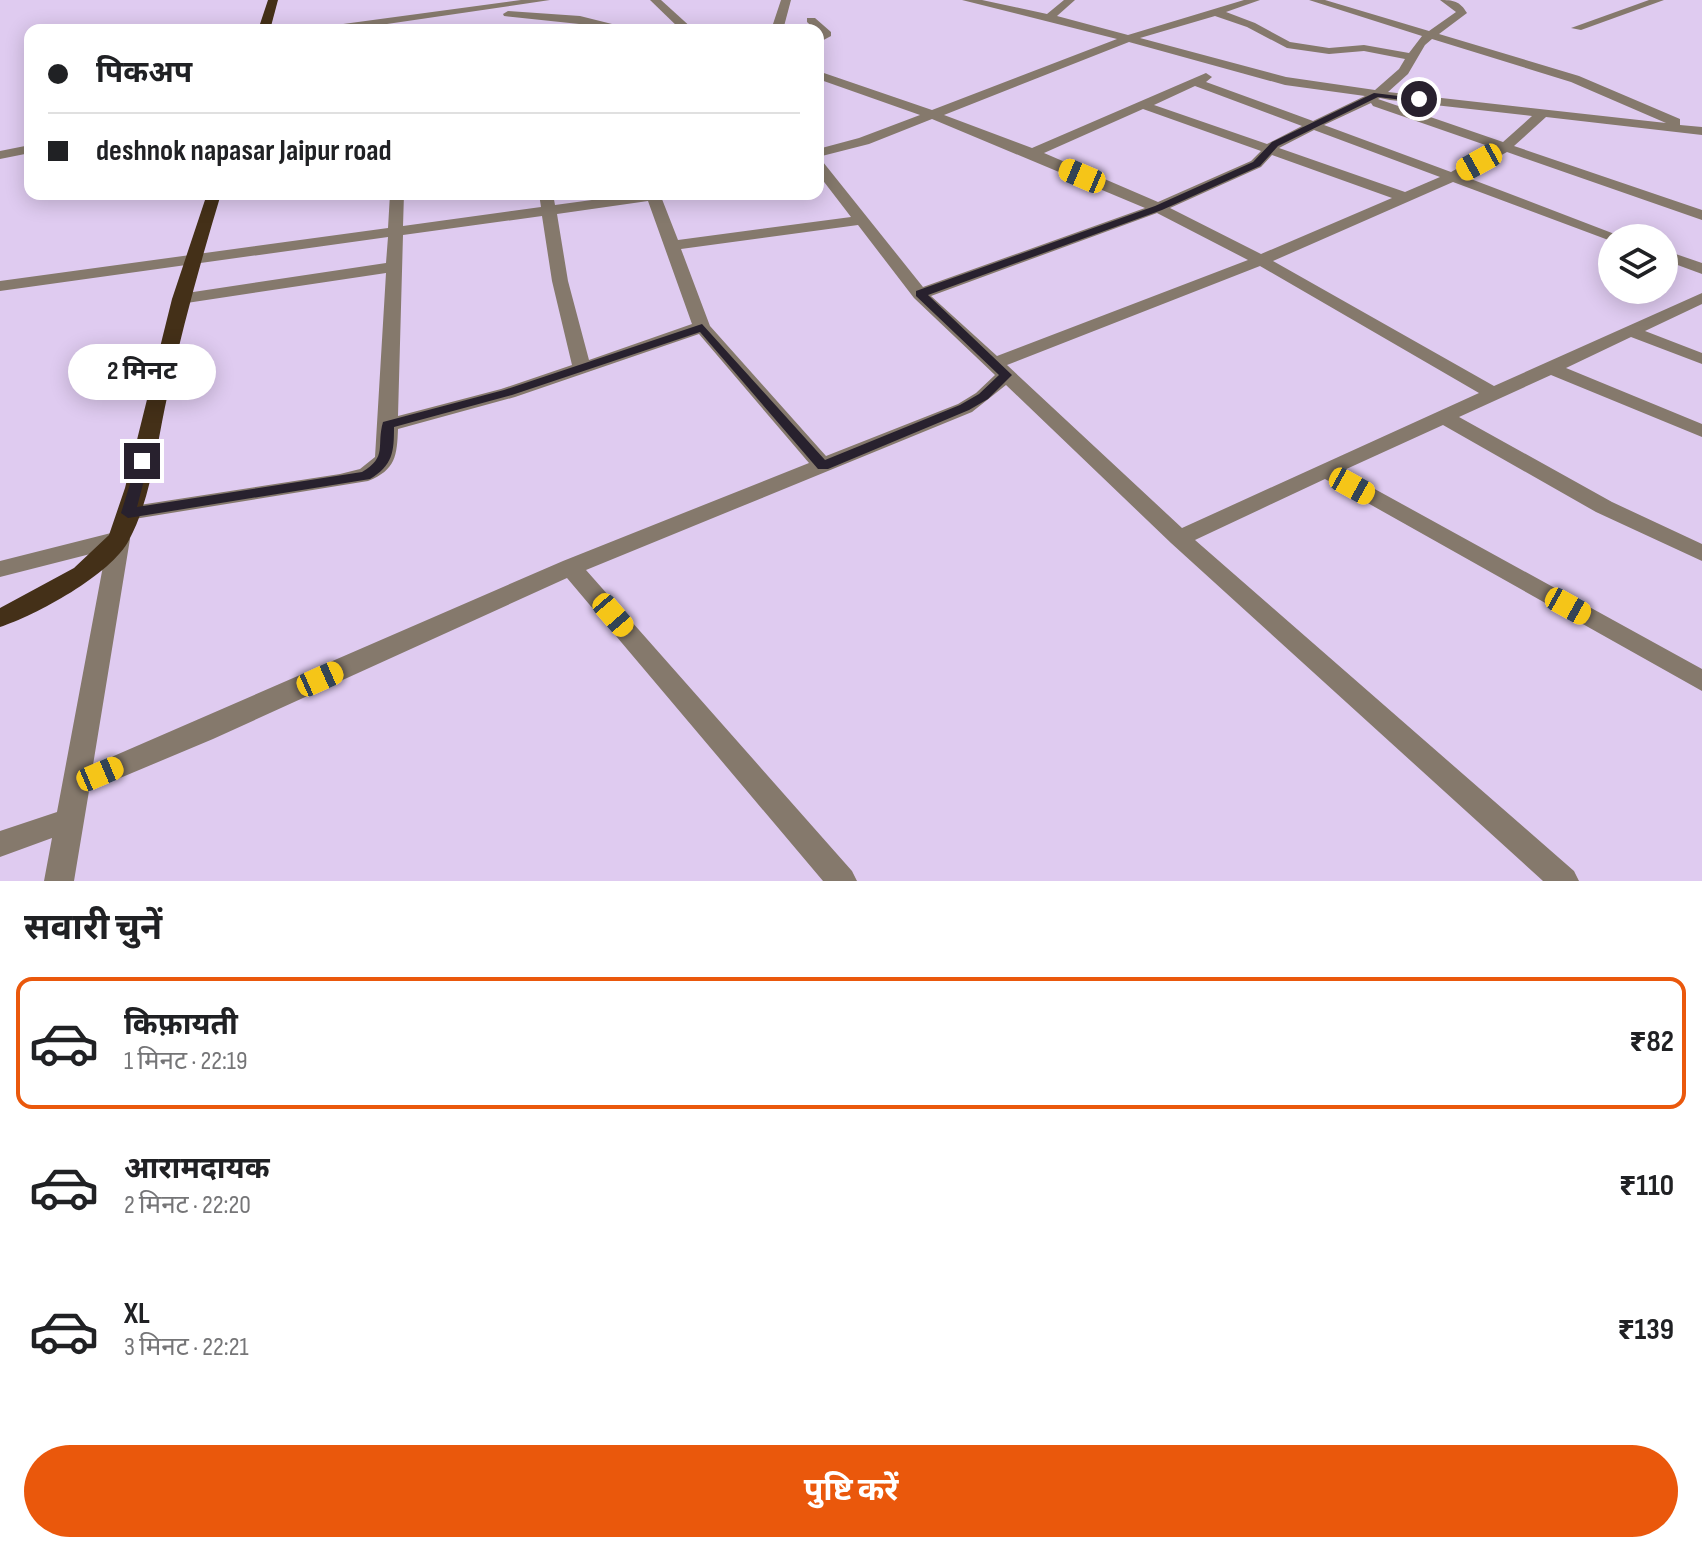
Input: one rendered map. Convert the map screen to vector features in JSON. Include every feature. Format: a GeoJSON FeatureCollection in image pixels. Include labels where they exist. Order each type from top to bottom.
{"type":"FeatureCollection","features":[{"type":"Feature","properties":{"kind":"main road"},"geometry":{"type":"LineString","coordinates":[[266,24],[273,0]]}},
{"type":"Feature","properties":{"kind":"main road"},"geometry":{"type":"LineString","coordinates":[[0,618],[50,594],[82,574],[119,539],[180,299],[212,200]]}},
{"type":"Feature","properties":{"kind":"street"},"geometry":{"type":"LineString","coordinates":[[362,24],[545,0]]}},
{"type":"Feature","properties":{"kind":"street"},"geometry":{"type":"LineString","coordinates":[[655,0],[681,24]]}},
{"type":"Feature","properties":{"kind":"street"},"geometry":{"type":"LineString","coordinates":[[779,24],[786,0]]}},
{"type":"Feature","properties":{"kind":"street"},"geometry":{"type":"LineString","coordinates":[[967,0],[1130,38],[1285,81],[1371,97],[1698,131]]}},
{"type":"Feature","properties":{"kind":"street"},"geometry":{"type":"LineString","coordinates":[[1049,18],[1070,0]]}},
{"type":"Feature","properties":{"kind":"street"},"geometry":{"type":"LineString","coordinates":[[1314,0],[1600,87],[1698,131]]}},
{"type":"Feature","properties":{"kind":"street"},"geometry":{"type":"LineString","coordinates":[[920,294],[1158,208],[1256,164],[1268,150],[1371,97],[1404,71],[1420,43],[1430,33],[1462,13],[1458,6],[1445,0]]}},
{"type":"Feature","properties":{"kind":"street"},"geometry":{"type":"LineString","coordinates":[[1577,28],[1659,0]]}},
{"type":"Feature","properties":{"kind":"street"},"geometry":{"type":"LineString","coordinates":[[824,151],[864,141],[1130,38],[1246,1]]}},
{"type":"Feature","properties":{"kind":"street"},"geometry":{"type":"LineString","coordinates":[[462,11],[580,19],[603,24]]}},
{"type":"Feature","properties":{"kind":"street"},"geometry":{"type":"LineString","coordinates":[[1215,12],[1251,25],[1287,45],[1329,51],[1364,48],[1413,57]]}},
{"type":"Feature","properties":{"kind":"street"},"geometry":{"type":"LineString","coordinates":[[811,20],[816,24]]}},
{"type":"Feature","properties":{"kind":"street"},"geometry":{"type":"LineString","coordinates":[[1031,154],[1228,67]]}},
{"type":"Feature","properties":{"kind":"street"},"geometry":{"type":"LineString","coordinates":[[824,77],[935,113],[1158,208],[1261,260],[1494,394]]}},
{"type":"Feature","properties":{"kind":"street"},"geometry":{"type":"LineString","coordinates":[[1195,82],[1598,231]]}},
{"type":"Feature","properties":{"kind":"street"},"geometry":{"type":"LineString","coordinates":[[1371,97],[1504,148],[1702,215]]}},
{"type":"Feature","properties":{"kind":"street"},"geometry":{"type":"LineString","coordinates":[[1143,105],[1405,197]]}},
{"type":"Feature","properties":{"kind":"street"},"geometry":{"type":"LineString","coordinates":[[74,785],[233,718],[571,567],[965,408],[983,397],[1000,369],[1450,178],[1504,148],[1543,113]]}},
{"type":"Feature","properties":{"kind":"street"},"geometry":{"type":"LineString","coordinates":[[0,155],[24,150]]}},
{"type":"Feature","properties":{"kind":"street"},"geometry":{"type":"LineString","coordinates":[[824,172],[920,294],[1179,538],[1564,881]]}},
{"type":"Feature","properties":{"kind":"street"},"geometry":{"type":"LineString","coordinates":[[128,513],[365,475],[380,467],[387,455],[397,200]]}},
{"type":"Feature","properties":{"kind":"street"},"geometry":{"type":"LineString","coordinates":[[0,286],[396,232],[547,202],[578,200]]}},
{"type":"Feature","properties":{"kind":"street"},"geometry":{"type":"LineString","coordinates":[[656,200],[702,327],[823,466]]}},
{"type":"Feature","properties":{"kind":"street"},"geometry":{"type":"LineString","coordinates":[[547,202],[560,281],[581,366]]}},
{"type":"Feature","properties":{"kind":"street"},"geometry":{"type":"LineString","coordinates":[[672,246],[862,220]]}},
{"type":"Feature","properties":{"kind":"street"},"geometry":{"type":"LineString","coordinates":[[1678,260],[1702,269]]}},
{"type":"Feature","properties":{"kind":"street"},"geometry":{"type":"LineString","coordinates":[[180,299],[393,267]]}},
{"type":"Feature","properties":{"kind":"street"},"geometry":{"type":"LineString","coordinates":[[1179,538],[1702,298]]}},
{"type":"Feature","properties":{"kind":"street"},"geometry":{"type":"LineString","coordinates":[[388,425],[508,393],[702,327]]}},
{"type":"Feature","properties":{"kind":"street"},"geometry":{"type":"LineString","coordinates":[[1630,331],[1702,359]]}},
{"type":"Feature","properties":{"kind":"street"},"geometry":{"type":"LineString","coordinates":[[1551,368],[1702,431]]}},
{"type":"Feature","properties":{"kind":"street"},"geometry":{"type":"LineString","coordinates":[[1444,417],[1604,507],[1702,553]]}},
{"type":"Feature","properties":{"kind":"street"},"geometry":{"type":"LineString","coordinates":[[1326,471],[1702,681]]}},
{"type":"Feature","properties":{"kind":"street"},"geometry":{"type":"LineString","coordinates":[[0,569],[119,539],[59,881]]}},
{"type":"Feature","properties":{"kind":"street"},"geometry":{"type":"LineString","coordinates":[[571,567],[842,881]]}},
{"type":"Feature","properties":{"kind":"street"},"geometry":{"type":"LineString","coordinates":[[0,844],[69,820]]}},
{"type":"Feature","properties":{"kind":"route"},"geometry":{"type":"LineString","coordinates":[[142,461],[128,513],[340,481],[365,475],[380,467],[387,455],[388,425],[508,393],[702,327],[721,353],[823,466],[965,408],[983,397],[1006,375],[920,294],[1158,208],[1256,164],[1275,144],[1377,95],[1419,99]]}}]}
